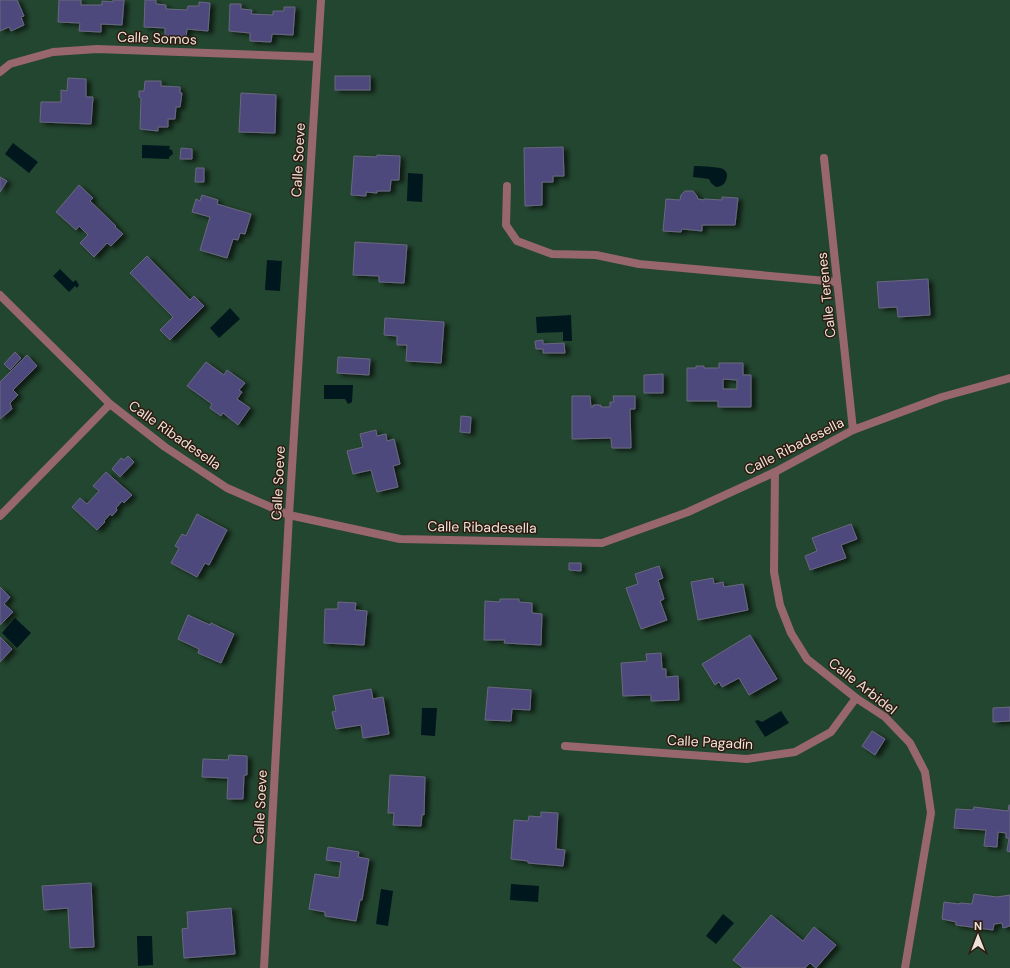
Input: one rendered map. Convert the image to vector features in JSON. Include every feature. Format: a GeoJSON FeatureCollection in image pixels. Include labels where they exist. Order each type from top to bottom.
{"type":"FeatureCollection","features":[{"type":"Feature","properties":{"kind":"street","name":"Calle Soeve"},"geometry":{"type":"LineString","coordinates":[[264,968],[289,515],[321,0]]}},
{"type":"Feature","properties":{"kind":"street","name":"Calle Somos"},"geometry":{"type":"LineString","coordinates":[[0,72],[10,64],[53,52],[97,48],[317,57]]}},
{"type":"Feature","properties":{"kind":"street","name":"Calle Terenes"},"geometry":{"type":"LineString","coordinates":[[824,158],[853,430]]}},
{"type":"Feature","properties":{"kind":"street"},"geometry":{"type":"LineString","coordinates":[[508,186],[506,225],[517,241],[552,254],[596,255],[639,264],[837,282]]}},
{"type":"Feature","properties":{"kind":"street","name":"Calle Ribadesella"},"geometry":{"type":"LineString","coordinates":[[0,295],[110,404],[165,447],[227,488],[289,515],[400,539],[602,542],[688,512],[775,472],[853,430],[942,397],[1010,378]]}},
{"type":"Feature","properties":{"kind":"street"},"geometry":{"type":"LineString","coordinates":[[0,516],[110,404]]}},
{"type":"Feature","properties":{"kind":"street","name":"Calle Arbidel"},"geometry":{"type":"LineString","coordinates":[[775,472],[774,572],[780,605],[792,633],[807,659],[856,698],[885,717],[910,743],[925,772],[931,813],[905,968]]}},
{"type":"Feature","properties":{"kind":"street","name":"Calle Pagadín"},"geometry":{"type":"LineString","coordinates":[[565,746],[740,759],[795,752],[831,732],[856,698]]}},
{"type":"Feature","properties":{"kind":"green space"},"geometry":{"type":"Polygon","coordinates":[[[0,0],[1010,0],[1010,968],[0,968],[0,0]]]}},
{"type":"Feature","properties":{"kind":"water"},"geometry":{"type":"Polygon","coordinates":[[[13,143],[38,162],[29,173],[5,154],[13,143]]]}},
{"type":"Feature","properties":{"kind":"water"},"geometry":{"type":"Polygon","coordinates":[[[142,145],[170,146],[169,149],[172,150],[173,154],[169,157],[169,159],[142,158],[142,145]]]}},
{"type":"Feature","properties":{"kind":"water"},"geometry":{"type":"Polygon","coordinates":[[[694,166],[723,169],[727,174],[725,182],[723,185],[716,187],[709,179],[693,177],[694,166]]]}},
{"type":"Feature","properties":{"kind":"water"},"geometry":{"type":"Polygon","coordinates":[[[408,173],[423,174],[422,202],[407,201],[408,173]]]}},
{"type":"Feature","properties":{"kind":"water"},"geometry":{"type":"Polygon","coordinates":[[[267,260],[282,261],[280,291],[265,290],[267,260]]]}},
{"type":"Feature","properties":{"kind":"water"},"geometry":{"type":"Polygon","coordinates":[[[60,269],[73,282],[76,280],[79,285],[77,288],[75,286],[69,292],[53,276],[60,269]]]}},
{"type":"Feature","properties":{"kind":"water"},"geometry":{"type":"Polygon","coordinates":[[[230,308],[240,319],[219,338],[210,328],[230,308]]]}},
{"type":"Feature","properties":{"kind":"water"},"geometry":{"type":"Polygon","coordinates":[[[571,315],[572,341],[563,341],[563,332],[537,333],[536,317],[571,315]]]}},
{"type":"Feature","properties":{"kind":"water"},"geometry":{"type":"Polygon","coordinates":[[[324,385],[353,385],[352,402],[348,404],[345,399],[324,399],[324,385]]]}},
{"type":"Feature","properties":{"kind":"water"},"geometry":{"type":"Polygon","coordinates":[[[15,618],[31,633],[17,648],[2,633],[15,618]]]}},
{"type":"Feature","properties":{"kind":"water"},"geometry":{"type":"Polygon","coordinates":[[[422,708],[437,708],[435,736],[421,735],[422,708]]]}},
{"type":"Feature","properties":{"kind":"water"},"geometry":{"type":"Polygon","coordinates":[[[781,711],[789,723],[765,737],[755,721],[758,720],[762,722],[781,711]]]}},
{"type":"Feature","properties":{"kind":"water"},"geometry":{"type":"Polygon","coordinates":[[[511,884],[539,886],[538,902],[510,900],[511,884]]]}},
{"type":"Feature","properties":{"kind":"water"},"geometry":{"type":"Polygon","coordinates":[[[381,889],[393,891],[388,926],[376,924],[381,889]]]}},
{"type":"Feature","properties":{"kind":"water"},"geometry":{"type":"Polygon","coordinates":[[[723,914],[734,923],[716,944],[706,936],[723,914]]]}},
{"type":"Feature","properties":{"kind":"water"},"geometry":{"type":"Polygon","coordinates":[[[137,936],[152,936],[153,965],[138,966],[137,936]]]}},
{"type":"Feature","properties":{"kind":"building"},"geometry":{"type":"Polygon","coordinates":[[[0,0],[17,0],[24,16],[21,17],[24,25],[11,31],[9,27],[0,31],[0,0]]]}},
{"type":"Feature","properties":{"kind":"building"},"geometry":{"type":"Polygon","coordinates":[[[59,0],[81,0],[81,5],[102,5],[102,1],[113,2],[113,0],[124,0],[122,25],[101,24],[101,32],[79,31],[80,23],[58,22],[59,0]]]}},
{"type":"Feature","properties":{"kind":"building"},"geometry":{"type":"Polygon","coordinates":[[[145,0],[156,0],[156,4],[166,5],[166,9],[187,10],[188,6],[199,6],[199,2],[210,3],[208,31],[187,29],[186,37],[165,36],[165,28],[144,27],[145,0]]]}},
{"type":"Feature","properties":{"kind":"building"},"geometry":{"type":"Polygon","coordinates":[[[230,4],[241,4],[241,9],[252,10],[251,14],[273,15],[273,11],[284,11],[284,7],[295,7],[293,35],[272,34],[271,42],[250,41],[250,33],[229,31],[230,4]]]}},
{"type":"Feature","properties":{"kind":"building"},"geometry":{"type":"Polygon","coordinates":[[[335,76],[370,76],[370,90],[335,90],[335,76]]]}},
{"type":"Feature","properties":{"kind":"building"},"geometry":{"type":"Polygon","coordinates":[[[68,78],[86,79],[86,97],[93,97],[91,124],[40,122],[41,102],[61,102],[61,90],[67,91],[68,78]]]}},
{"type":"Feature","properties":{"kind":"building"},"geometry":{"type":"Polygon","coordinates":[[[145,81],[161,81],[161,86],[180,87],[180,93],[182,93],[180,107],[176,107],[175,119],[168,119],[168,127],[158,127],[158,131],[140,129],[141,98],[139,97],[139,91],[144,91],[145,81]]]}},
{"type":"Feature","properties":{"kind":"building"},"geometry":{"type":"Polygon","coordinates":[[[241,93],[276,95],[275,133],[239,132],[241,93]]]}},
{"type":"Feature","properties":{"kind":"building"},"geometry":{"type":"Polygon","coordinates":[[[563,147],[564,176],[553,176],[553,182],[542,182],[542,205],[525,206],[524,148],[563,147]]]}},
{"type":"Feature","properties":{"kind":"building"},"geometry":{"type":"Polygon","coordinates":[[[181,148],[192,149],[192,159],[180,159],[181,148]]]}},
{"type":"Feature","properties":{"kind":"building"},"geometry":{"type":"Polygon","coordinates":[[[377,155],[400,156],[399,180],[391,180],[390,191],[377,191],[377,193],[366,192],[366,196],[351,195],[354,156],[377,157],[377,155]]]}},
{"type":"Feature","properties":{"kind":"building"},"geometry":{"type":"Polygon","coordinates":[[[196,168],[204,168],[204,182],[195,182],[196,168]]]}},
{"type":"Feature","properties":{"kind":"building"},"geometry":{"type":"Polygon","coordinates":[[[0,177],[7,181],[0,192],[0,177]]]}},
{"type":"Feature","properties":{"kind":"building"},"geometry":{"type":"Polygon","coordinates":[[[79,185],[93,198],[90,201],[123,234],[111,246],[107,243],[94,257],[80,243],[88,235],[79,226],[76,230],[56,212],[79,185]]]}},
{"type":"Feature","properties":{"kind":"building"},"geometry":{"type":"Polygon","coordinates":[[[685,191],[693,191],[698,199],[704,200],[722,200],[722,197],[738,198],[735,225],[702,225],[702,231],[682,229],[681,232],[663,231],[666,199],[680,200],[681,195],[685,191]]]}},
{"type":"Feature","properties":{"kind":"building"},"geometry":{"type":"Polygon","coordinates":[[[202,195],[218,200],[217,204],[251,214],[245,234],[240,233],[238,240],[233,239],[227,258],[200,250],[210,217],[192,212],[196,199],[200,201],[202,195]]]}},
{"type":"Feature","properties":{"kind":"building"},"geometry":{"type":"Polygon","coordinates":[[[355,242],[407,245],[404,283],[379,282],[379,276],[353,275],[355,242]]]}},
{"type":"Feature","properties":{"kind":"building"},"geometry":{"type":"Polygon","coordinates":[[[147,256],[190,300],[194,296],[204,306],[170,340],[160,330],[173,317],[130,273],[147,256]]]}},
{"type":"Feature","properties":{"kind":"building"},"geometry":{"type":"Polygon","coordinates":[[[928,279],[930,315],[898,317],[897,307],[879,308],[877,282],[928,279]]]}},
{"type":"Feature","properties":{"kind":"building"},"geometry":{"type":"Polygon","coordinates":[[[385,318],[444,322],[441,363],[406,361],[407,345],[397,345],[397,336],[384,335],[385,318]]]}},
{"type":"Feature","properties":{"kind":"building"},"geometry":{"type":"Polygon","coordinates":[[[543,340],[543,344],[564,343],[565,353],[543,353],[543,349],[536,349],[535,341],[543,340]]]}},
{"type":"Feature","properties":{"kind":"building"},"geometry":{"type":"Polygon","coordinates":[[[15,352],[21,358],[10,370],[4,364],[15,352]]]}},
{"type":"Feature","properties":{"kind":"building"},"geometry":{"type":"Polygon","coordinates":[[[27,355],[37,366],[13,390],[18,395],[10,403],[12,409],[0,419],[0,382],[27,355]]]}},
{"type":"Feature","properties":{"kind":"building"},"geometry":{"type":"Polygon","coordinates":[[[338,357],[370,359],[369,375],[337,373],[338,357]]]}},
{"type":"Feature","properties":{"kind":"building"},"geometry":{"type":"Polygon","coordinates":[[[206,362],[224,375],[227,370],[245,383],[239,390],[242,392],[237,399],[250,408],[238,425],[223,413],[221,416],[210,408],[212,404],[187,386],[206,362]]]}},
{"type":"Feature","properties":{"kind":"building"},"geometry":{"type":"Polygon","coordinates":[[[719,363],[743,363],[743,375],[751,375],[751,407],[718,407],[718,401],[687,401],[687,368],[704,366],[704,368],[719,368],[719,363]],[[723,379],[723,389],[737,389],[737,380],[723,379]]]}},
{"type":"Feature","properties":{"kind":"building"},"geometry":{"type":"Polygon","coordinates":[[[663,374],[663,393],[644,393],[644,375],[663,374]]]}},
{"type":"Feature","properties":{"kind":"building"},"geometry":{"type":"Polygon","coordinates":[[[572,396],[590,396],[591,407],[593,407],[593,405],[601,405],[601,407],[610,407],[610,402],[614,402],[613,396],[635,396],[635,409],[630,409],[631,448],[612,448],[611,438],[572,439],[572,396]]]}},
{"type":"Feature","properties":{"kind":"building"},"geometry":{"type":"Polygon","coordinates":[[[461,416],[471,417],[470,433],[460,432],[461,416]]]}},
{"type":"Feature","properties":{"kind":"building"},"geometry":{"type":"Polygon","coordinates":[[[376,430],[377,436],[386,434],[387,441],[394,439],[400,464],[393,466],[398,487],[377,492],[371,470],[353,474],[347,451],[363,447],[360,434],[376,430]]]}},
{"type":"Feature","properties":{"kind":"building"},"geometry":{"type":"Polygon","coordinates":[[[128,456],[134,462],[120,477],[112,469],[121,458],[124,460],[128,456]]]}},
{"type":"Feature","properties":{"kind":"building"},"geometry":{"type":"Polygon","coordinates":[[[106,472],[132,495],[124,503],[122,501],[112,516],[110,514],[97,530],[72,507],[80,498],[87,504],[99,491],[93,486],[106,472]]]}},
{"type":"Feature","properties":{"kind":"building"},"geometry":{"type":"Polygon","coordinates":[[[197,514],[227,530],[209,565],[205,563],[197,577],[171,563],[179,548],[175,546],[182,534],[186,536],[197,514]]]}},
{"type":"Feature","properties":{"kind":"building"},"geometry":{"type":"Polygon","coordinates":[[[851,524],[857,539],[841,545],[846,558],[810,570],[805,556],[817,551],[812,538],[851,524]]]}},
{"type":"Feature","properties":{"kind":"building"},"geometry":{"type":"Polygon","coordinates":[[[569,563],[581,563],[581,571],[569,570],[569,563]]]}},
{"type":"Feature","properties":{"kind":"building"},"geometry":{"type":"Polygon","coordinates":[[[659,566],[663,578],[658,580],[664,599],[660,601],[667,620],[641,629],[626,588],[638,584],[635,574],[659,566]]]}},
{"type":"Feature","properties":{"kind":"building"},"geometry":{"type":"Polygon","coordinates":[[[713,578],[714,584],[723,582],[724,587],[743,584],[748,610],[698,620],[691,582],[713,578]]]}},
{"type":"Feature","properties":{"kind":"building"},"geometry":{"type":"Polygon","coordinates":[[[0,587],[10,597],[4,604],[13,612],[0,625],[0,587]]]}},
{"type":"Feature","properties":{"kind":"building"},"geometry":{"type":"Polygon","coordinates":[[[500,599],[519,599],[519,602],[532,603],[532,613],[542,614],[541,645],[504,643],[505,640],[484,640],[485,601],[500,602],[500,599]]]}},
{"type":"Feature","properties":{"kind":"building"},"geometry":{"type":"Polygon","coordinates":[[[338,602],[356,603],[355,610],[367,611],[364,645],[324,643],[325,609],[338,609],[338,602]]]}},
{"type":"Feature","properties":{"kind":"building"},"geometry":{"type":"Polygon","coordinates":[[[188,615],[210,625],[211,623],[234,634],[221,663],[198,653],[199,649],[178,639],[188,615]]]}},
{"type":"Feature","properties":{"kind":"building"},"geometry":{"type":"Polygon","coordinates":[[[750,635],[777,679],[749,695],[739,678],[722,687],[719,682],[715,685],[702,664],[750,635]]]}},
{"type":"Feature","properties":{"kind":"building"},"geometry":{"type":"Polygon","coordinates":[[[0,637],[12,649],[0,662],[0,637]]]}},
{"type":"Feature","properties":{"kind":"building"},"geometry":{"type":"Polygon","coordinates":[[[661,653],[662,669],[666,669],[666,677],[678,676],[679,700],[651,701],[651,695],[623,696],[621,663],[647,661],[646,654],[661,653]]]}},
{"type":"Feature","properties":{"kind":"building"},"geometry":{"type":"Polygon","coordinates":[[[488,687],[531,690],[530,710],[512,709],[511,721],[485,720],[488,687]]]}},
{"type":"Feature","properties":{"kind":"building"},"geometry":{"type":"Polygon","coordinates":[[[371,689],[373,699],[383,697],[389,734],[363,738],[361,725],[336,729],[332,712],[336,711],[333,696],[371,689]]]}},
{"type":"Feature","properties":{"kind":"building"},"geometry":{"type":"Polygon","coordinates":[[[1010,707],[1010,721],[993,722],[993,708],[1010,707]]]}},
{"type":"Feature","properties":{"kind":"building"},"geometry":{"type":"Polygon","coordinates":[[[872,731],[885,739],[875,755],[862,746],[872,731]]]}},
{"type":"Feature","properties":{"kind":"building"},"geometry":{"type":"Polygon","coordinates":[[[229,755],[247,756],[247,775],[244,775],[243,799],[227,799],[228,778],[202,777],[203,759],[228,760],[229,755]]]}},
{"type":"Feature","properties":{"kind":"building"},"geometry":{"type":"Polygon","coordinates":[[[390,775],[425,777],[424,815],[422,814],[421,826],[393,825],[394,813],[388,813],[390,775]]]}},
{"type":"Feature","properties":{"kind":"building"},"geometry":{"type":"Polygon","coordinates":[[[1009,805],[1010,852],[1007,851],[1009,838],[1006,838],[1006,833],[998,832],[997,847],[984,846],[986,830],[954,828],[956,809],[973,810],[974,807],[1008,811],[1009,805]]]}},
{"type":"Feature","properties":{"kind":"building"},"geometry":{"type":"Polygon","coordinates":[[[541,812],[558,813],[556,849],[565,850],[563,866],[528,863],[528,861],[511,859],[514,820],[528,821],[529,816],[541,817],[541,812]]]}},
{"type":"Feature","properties":{"kind":"building"},"geometry":{"type":"Polygon","coordinates":[[[328,847],[359,852],[358,857],[369,859],[362,900],[360,900],[356,921],[325,916],[325,912],[309,909],[315,874],[339,878],[341,862],[326,860],[328,847]]]}},
{"type":"Feature","properties":{"kind":"building"},"geometry":{"type":"Polygon","coordinates":[[[91,883],[94,947],[70,948],[68,908],[44,910],[42,886],[91,883]]]}},
{"type":"Feature","properties":{"kind":"building"},"geometry":{"type":"Polygon","coordinates":[[[974,894],[997,897],[1010,895],[1010,926],[1003,928],[1002,923],[994,924],[993,930],[956,925],[956,922],[942,919],[944,902],[972,904],[974,894]]]}},
{"type":"Feature","properties":{"kind":"building"},"geometry":{"type":"Polygon","coordinates":[[[231,908],[235,954],[184,958],[182,929],[188,928],[187,912],[231,908]]]}},
{"type":"Feature","properties":{"kind":"building"},"geometry":{"type":"Polygon","coordinates":[[[771,915],[803,941],[814,927],[836,945],[816,968],[810,963],[805,968],[743,968],[733,960],[771,915]]]}}]}
